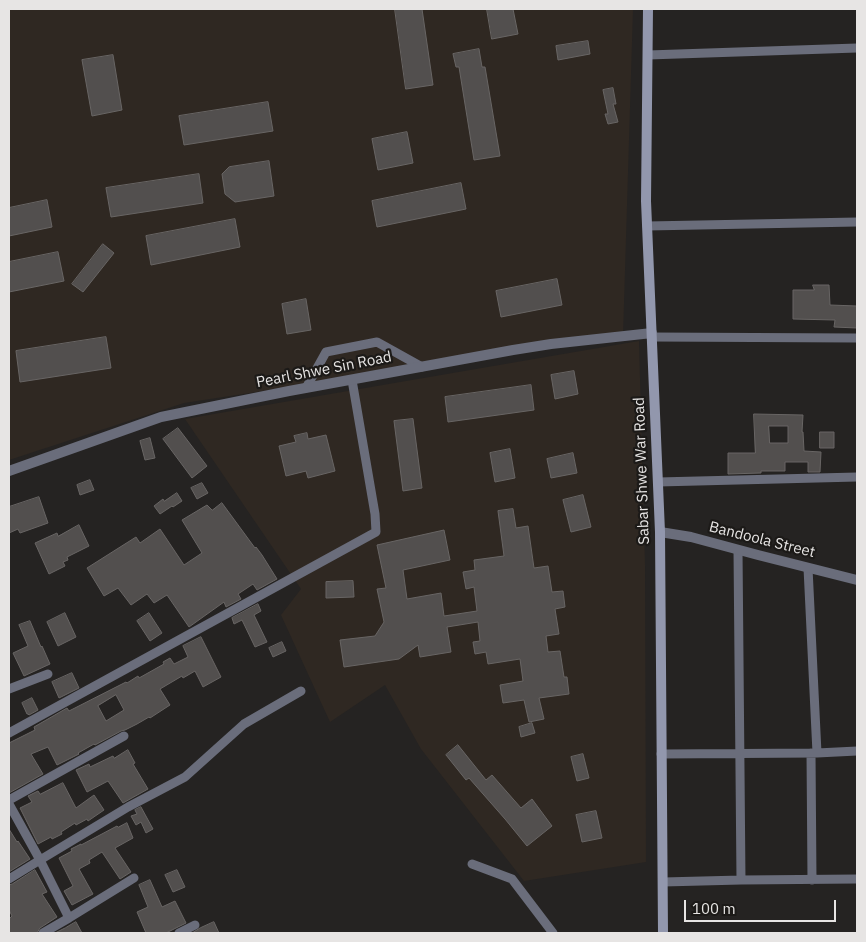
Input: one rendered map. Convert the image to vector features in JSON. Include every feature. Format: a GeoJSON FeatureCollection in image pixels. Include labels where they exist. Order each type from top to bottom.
{"type":"FeatureCollection","features":[{"type":"Feature","properties":{"kind":"main road","name":"Sabar Shwe War Road"},"geometry":{"type":"LineString","coordinates":[[648,9],[646,200],[660,532],[663,933]]}},
{"type":"Feature","properties":{"kind":"street"},"geometry":{"type":"LineString","coordinates":[[648,55],[857,48]]}},
{"type":"Feature","properties":{"kind":"street"},"geometry":{"type":"LineString","coordinates":[[647,226],[857,222]]}},
{"type":"Feature","properties":{"kind":"street"},"geometry":{"type":"LineString","coordinates":[[651,334],[857,338]]}},
{"type":"Feature","properties":{"kind":"street","name":"Pearl Shwe Sin Road"},"geometry":{"type":"LineString","coordinates":[[9,471],[161,418],[306,388],[551,344],[651,334]]}},
{"type":"Feature","properties":{"kind":"street"},"geometry":{"type":"LineString","coordinates":[[306,388],[326,352],[378,342],[422,367]]}},
{"type":"Feature","properties":{"kind":"street"},"geometry":{"type":"LineString","coordinates":[[9,733],[376,532],[375,514],[352,380]]}},
{"type":"Feature","properties":{"kind":"street"},"geometry":{"type":"LineString","coordinates":[[658,482],[857,477]]}},
{"type":"Feature","properties":{"kind":"street","name":"Bandoola Street"},"geometry":{"type":"LineString","coordinates":[[660,532],[691,537],[857,580]]}},
{"type":"Feature","properties":{"kind":"street"},"geometry":{"type":"LineString","coordinates":[[738,550],[741,880]]}},
{"type":"Feature","properties":{"kind":"street"},"geometry":{"type":"LineString","coordinates":[[808,568],[814,753],[812,880]]}},
{"type":"Feature","properties":{"kind":"street"},"geometry":{"type":"LineString","coordinates":[[9,689],[48,674]]}},
{"type":"Feature","properties":{"kind":"street"},"geometry":{"type":"LineString","coordinates":[[9,879],[128,807],[185,777],[244,724],[301,691]]}},
{"type":"Feature","properties":{"kind":"street"},"geometry":{"type":"LineString","coordinates":[[69,918],[9,802],[124,736]]}},
{"type":"Feature","properties":{"kind":"street"},"geometry":{"type":"LineString","coordinates":[[661,754],[857,751]]}},
{"type":"Feature","properties":{"kind":"street"},"geometry":{"type":"LineString","coordinates":[[472,864],[512,879],[553,933]]}},
{"type":"Feature","properties":{"kind":"street"},"geometry":{"type":"LineString","coordinates":[[43,933],[134,878]]}},
{"type":"Feature","properties":{"kind":"street"},"geometry":{"type":"LineString","coordinates":[[663,882],[857,879]]}},
{"type":"Feature","properties":{"kind":"street"},"geometry":{"type":"LineString","coordinates":[[179,933],[195,925]]}},
{"type":"Feature","properties":{"kind":"shaded area"},"geometry":{"type":"Polygon","coordinates":[[[9,9],[633,9],[623,336],[184,403],[9,460],[9,9]]]}},
{"type":"Feature","properties":{"kind":"shaded area"},"geometry":{"type":"Polygon","coordinates":[[[639,341],[645,565],[646,862],[524,881],[421,749],[385,685],[330,722],[281,615],[301,589],[185,419],[639,341]]]}},
{"type":"Feature","properties":{"kind":"building"},"geometry":{"type":"Polygon","coordinates":[[[395,9],[422,9],[433,85],[406,89],[395,9]]]}},
{"type":"Feature","properties":{"kind":"building"},"geometry":{"type":"Polygon","coordinates":[[[487,9],[513,9],[518,34],[492,39],[487,9]]]}},
{"type":"Feature","properties":{"kind":"building"},"geometry":{"type":"Polygon","coordinates":[[[588,41],[590,54],[558,60],[556,46],[588,41]]]}},
{"type":"Feature","properties":{"kind":"building"},"geometry":{"type":"Polygon","coordinates":[[[479,49],[482,67],[485,67],[500,156],[474,160],[459,67],[456,67],[453,54],[479,49]]]}},
{"type":"Feature","properties":{"kind":"building"},"geometry":{"type":"Polygon","coordinates":[[[113,55],[122,110],[92,116],[82,60],[113,55]]]}},
{"type":"Feature","properties":{"kind":"building"},"geometry":{"type":"Polygon","coordinates":[[[613,88],[616,104],[613,104],[618,122],[608,124],[605,114],[608,114],[603,90],[613,88]]]}},
{"type":"Feature","properties":{"kind":"building"},"geometry":{"type":"Polygon","coordinates":[[[268,102],[273,131],[184,145],[179,116],[268,102]]]}},
{"type":"Feature","properties":{"kind":"building"},"geometry":{"type":"Polygon","coordinates":[[[407,132],[413,163],[378,170],[372,139],[407,132]]]}},
{"type":"Feature","properties":{"kind":"building"},"geometry":{"type":"Polygon","coordinates":[[[269,161],[274,196],[235,202],[225,194],[222,174],[229,167],[269,161]]]}},
{"type":"Feature","properties":{"kind":"building"},"geometry":{"type":"Polygon","coordinates":[[[199,174],[203,203],[111,217],[106,188],[199,174]]]}},
{"type":"Feature","properties":{"kind":"building"},"geometry":{"type":"Polygon","coordinates":[[[461,183],[466,209],[377,227],[372,201],[461,183]]]}},
{"type":"Feature","properties":{"kind":"building"},"geometry":{"type":"Polygon","coordinates":[[[47,200],[52,227],[9,236],[9,208],[47,200]]]}},
{"type":"Feature","properties":{"kind":"building"},"geometry":{"type":"Polygon","coordinates":[[[235,219],[240,247],[151,265],[146,236],[235,219]]]}},
{"type":"Feature","properties":{"kind":"building"},"geometry":{"type":"Polygon","coordinates":[[[103,244],[114,253],[83,292],[72,284],[103,244]]]}},
{"type":"Feature","properties":{"kind":"building"},"geometry":{"type":"Polygon","coordinates":[[[58,252],[64,281],[9,292],[9,262],[58,252]]]}},
{"type":"Feature","properties":{"kind":"building"},"geometry":{"type":"Polygon","coordinates":[[[557,279],[562,305],[501,317],[496,291],[557,279]]]}},
{"type":"Feature","properties":{"kind":"building"},"geometry":{"type":"Polygon","coordinates":[[[813,285],[829,285],[830,305],[857,306],[857,328],[834,327],[835,320],[793,319],[793,290],[814,290],[813,285]]]}},
{"type":"Feature","properties":{"kind":"building"},"geometry":{"type":"Polygon","coordinates":[[[306,299],[311,330],[287,334],[282,304],[306,299]]]}},
{"type":"Feature","properties":{"kind":"building"},"geometry":{"type":"Polygon","coordinates":[[[106,337],[111,368],[20,382],[16,351],[106,337]]]}},
{"type":"Feature","properties":{"kind":"building"},"geometry":{"type":"Polygon","coordinates":[[[574,371],[578,394],[555,399],[551,375],[574,371]]]}},
{"type":"Feature","properties":{"kind":"building"},"geometry":{"type":"Polygon","coordinates":[[[531,385],[534,410],[448,422],[445,397],[531,385]]]}},
{"type":"Feature","properties":{"kind":"building"},"geometry":{"type":"Polygon","coordinates":[[[754,414],[803,415],[804,451],[821,452],[820,472],[808,472],[808,462],[785,462],[785,471],[728,474],[728,453],[755,453],[754,414]],[[769,426],[770,443],[788,443],[788,426],[769,426]]]}},
{"type":"Feature","properties":{"kind":"building"},"geometry":{"type":"Polygon","coordinates":[[[413,419],[422,488],[403,491],[394,421],[413,419]]]}},
{"type":"Feature","properties":{"kind":"building"},"geometry":{"type":"Polygon","coordinates":[[[178,428],[207,466],[192,478],[163,439],[178,428]]]}},
{"type":"Feature","properties":{"kind":"building"},"geometry":{"type":"Polygon","coordinates":[[[820,432],[834,432],[834,448],[820,448],[820,432]]]}},
{"type":"Feature","properties":{"kind":"building"},"geometry":{"type":"Polygon","coordinates":[[[307,433],[308,439],[326,435],[335,471],[308,478],[306,471],[286,476],[279,446],[296,442],[294,436],[307,433]]]}},
{"type":"Feature","properties":{"kind":"building"},"geometry":{"type":"Polygon","coordinates":[[[150,438],[155,458],[145,460],[140,441],[150,438]]]}},
{"type":"Feature","properties":{"kind":"building"},"geometry":{"type":"Polygon","coordinates":[[[510,449],[515,478],[495,482],[490,453],[510,449]]]}},
{"type":"Feature","properties":{"kind":"building"},"geometry":{"type":"Polygon","coordinates":[[[573,453],[577,473],[551,478],[547,459],[573,453]]]}},
{"type":"Feature","properties":{"kind":"building"},"geometry":{"type":"Polygon","coordinates":[[[90,480],[94,490],[80,495],[77,485],[90,480]]]}},
{"type":"Feature","properties":{"kind":"building"},"geometry":{"type":"Polygon","coordinates":[[[202,483],[208,493],[197,499],[191,488],[202,483]]]}},
{"type":"Feature","properties":{"kind":"building"},"geometry":{"type":"Polygon","coordinates":[[[177,493],[182,501],[160,514],[154,506],[163,499],[164,501],[177,493]]]}},
{"type":"Feature","properties":{"kind":"building"},"geometry":{"type":"Polygon","coordinates":[[[583,495],[591,527],[571,532],[563,500],[583,495]]]}},
{"type":"Feature","properties":{"kind":"building"},"geometry":{"type":"Polygon","coordinates":[[[39,497],[48,523],[20,533],[18,529],[9,533],[9,507],[39,497]]]}},
{"type":"Feature","properties":{"kind":"building"},"geometry":{"type":"Polygon","coordinates":[[[222,503],[262,555],[277,579],[257,590],[253,584],[238,594],[241,599],[226,607],[224,602],[189,627],[167,595],[154,603],[147,594],[131,605],[118,588],[104,596],[87,568],[136,537],[140,543],[160,529],[184,565],[202,553],[182,520],[207,505],[212,510],[222,503]]]}},
{"type":"Feature","properties":{"kind":"building"},"geometry":{"type":"Polygon","coordinates":[[[513,509],[516,528],[528,526],[534,568],[548,566],[552,592],[563,591],[565,607],[555,609],[559,634],[546,636],[548,652],[560,651],[564,677],[567,677],[569,694],[539,698],[544,719],[529,722],[524,700],[503,703],[500,685],[523,681],[520,659],[488,664],[486,652],[475,654],[473,642],[480,641],[478,622],[447,627],[451,652],[420,657],[418,645],[399,659],[344,667],[340,640],[375,636],[384,622],[377,589],[386,588],[377,545],[444,530],[450,560],[403,570],[407,599],[441,593],[444,616],[477,611],[474,587],[466,589],[463,572],[475,570],[474,560],[504,556],[498,511],[513,509]]]}},
{"type":"Feature","properties":{"kind":"building"},"geometry":{"type":"Polygon","coordinates":[[[79,525],[89,546],[67,557],[68,560],[63,562],[65,566],[49,574],[35,543],[57,533],[58,536],[79,525]]]}},
{"type":"Feature","properties":{"kind":"building"},"geometry":{"type":"Polygon","coordinates":[[[353,581],[354,597],[326,598],[326,582],[353,581]]]}},
{"type":"Feature","properties":{"kind":"building"},"geometry":{"type":"Polygon","coordinates":[[[258,604],[261,611],[254,615],[267,642],[255,647],[242,620],[234,624],[232,618],[258,604]]]}},
{"type":"Feature","properties":{"kind":"building"},"geometry":{"type":"Polygon","coordinates":[[[65,613],[76,637],[58,646],[47,622],[65,613]]]}},
{"type":"Feature","properties":{"kind":"building"},"geometry":{"type":"Polygon","coordinates":[[[149,613],[162,633],[150,641],[137,621],[149,613]]]}},
{"type":"Feature","properties":{"kind":"building"},"geometry":{"type":"Polygon","coordinates":[[[30,621],[50,664],[24,676],[13,653],[28,646],[19,625],[30,621]]]}},
{"type":"Feature","properties":{"kind":"building"},"geometry":{"type":"Polygon","coordinates":[[[201,637],[221,677],[203,687],[195,671],[183,678],[182,676],[160,689],[170,705],[150,718],[94,744],[57,765],[48,747],[31,754],[43,774],[9,793],[9,743],[35,730],[34,727],[67,708],[69,711],[138,676],[139,678],[164,664],[163,662],[170,658],[174,664],[188,657],[183,646],[201,637]],[[116,695],[98,706],[106,721],[124,710],[116,695]]]}},
{"type":"Feature","properties":{"kind":"building"},"geometry":{"type":"Polygon","coordinates":[[[282,642],[286,651],[273,657],[269,648],[282,642]]]}},
{"type":"Feature","properties":{"kind":"building"},"geometry":{"type":"Polygon","coordinates":[[[72,673],[79,688],[59,698],[52,682],[72,673]]]}},
{"type":"Feature","properties":{"kind":"building"},"geometry":{"type":"Polygon","coordinates":[[[32,698],[38,710],[29,715],[22,703],[32,698]]]}},
{"type":"Feature","properties":{"kind":"building"},"geometry":{"type":"Polygon","coordinates":[[[532,723],[535,733],[521,737],[519,727],[532,723]]]}},
{"type":"Feature","properties":{"kind":"building"},"geometry":{"type":"Polygon","coordinates":[[[458,745],[486,780],[492,775],[521,808],[532,799],[552,826],[527,846],[469,778],[466,780],[446,755],[458,745]]]}},
{"type":"Feature","properties":{"kind":"building"},"geometry":{"type":"Polygon","coordinates":[[[128,750],[135,763],[133,764],[148,789],[123,803],[108,781],[87,792],[76,770],[89,764],[90,767],[113,756],[114,758],[128,750]]]}},
{"type":"Feature","properties":{"kind":"building"},"geometry":{"type":"Polygon","coordinates":[[[583,754],[589,778],[577,781],[571,757],[583,754]]]}},
{"type":"Feature","properties":{"kind":"building"},"geometry":{"type":"Polygon","coordinates":[[[63,783],[76,808],[94,795],[104,810],[88,821],[87,819],[76,825],[75,823],[61,832],[62,834],[38,844],[20,808],[32,802],[28,796],[38,791],[40,794],[63,783]]]}},
{"type":"Feature","properties":{"kind":"building"},"geometry":{"type":"Polygon","coordinates":[[[141,807],[153,829],[146,833],[141,822],[136,825],[131,816],[137,814],[135,810],[141,807]]]}},
{"type":"Feature","properties":{"kind":"building"},"geometry":{"type":"Polygon","coordinates":[[[596,811],[602,838],[582,842],[576,815],[596,811]]]}},
{"type":"Feature","properties":{"kind":"building"},"geometry":{"type":"Polygon","coordinates":[[[127,823],[133,838],[115,848],[131,872],[120,879],[102,852],[89,860],[90,863],[79,869],[93,894],[72,905],[64,891],[73,886],[59,858],[72,851],[71,849],[127,823]]]}},
{"type":"Feature","properties":{"kind":"building"},"geometry":{"type":"Polygon","coordinates":[[[9,829],[30,859],[9,872],[9,829]]]}},
{"type":"Feature","properties":{"kind":"building"},"geometry":{"type":"Polygon","coordinates":[[[35,870],[47,892],[42,894],[57,917],[40,928],[37,933],[9,933],[9,919],[12,916],[9,910],[9,885],[35,870]]]}},
{"type":"Feature","properties":{"kind":"building"},"geometry":{"type":"Polygon","coordinates":[[[177,870],[185,887],[173,892],[165,875],[177,870]]]}},
{"type":"Feature","properties":{"kind":"building"},"geometry":{"type":"Polygon","coordinates":[[[150,880],[162,907],[175,901],[186,923],[166,933],[146,933],[137,912],[148,907],[139,885],[150,880]]]}},
{"type":"Feature","properties":{"kind":"building"},"geometry":{"type":"Polygon","coordinates":[[[76,922],[82,933],[55,933],[65,928],[76,922]]]}},
{"type":"Feature","properties":{"kind":"building"},"geometry":{"type":"Polygon","coordinates":[[[214,922],[219,933],[192,933],[200,928],[214,922]]]}}]}
